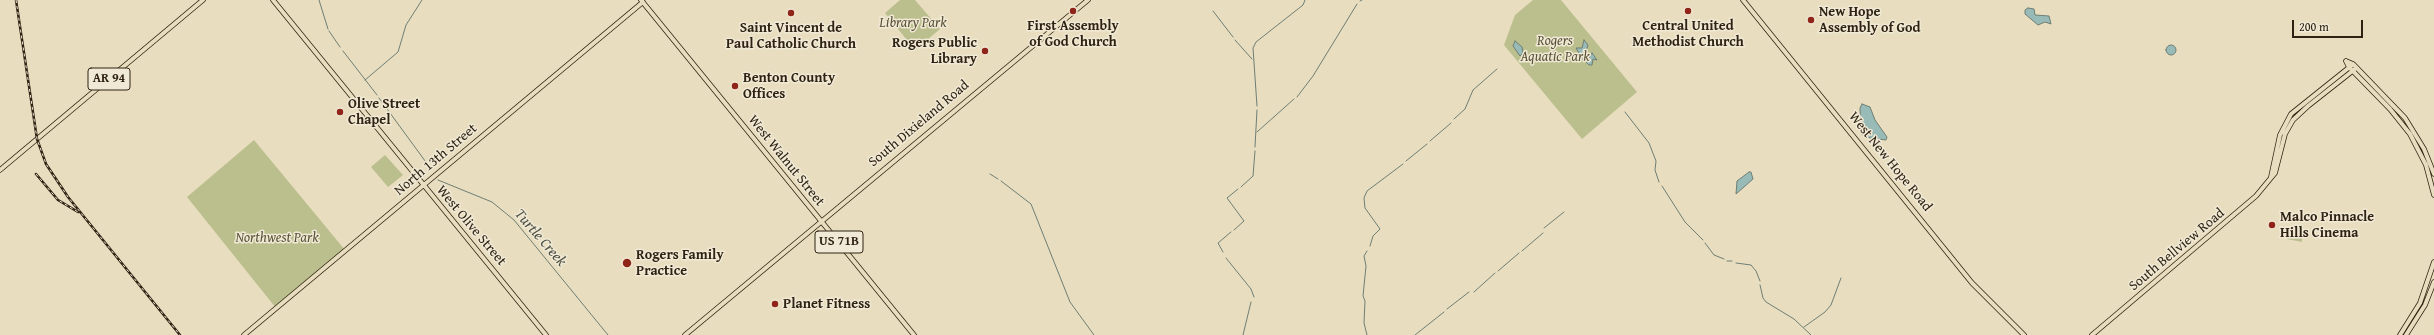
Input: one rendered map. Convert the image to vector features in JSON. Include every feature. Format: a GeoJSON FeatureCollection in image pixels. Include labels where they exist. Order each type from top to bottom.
{"type":"FeatureCollection","features":[{"type":"Feature","properties":{"kind":"main road","name":"AR 94"},"geometry":{"type":"LineString","coordinates":[[0,170],[203,0]]}},
{"type":"Feature","properties":{"kind":"main road","name":"West Olive Street"},"geometry":{"type":"LineString","coordinates":[[273,0],[546,335]]}},
{"type":"Feature","properties":{"kind":"main road","name":"South Dixieland Road"},"geometry":{"type":"LineString","coordinates":[[685,335],[1088,0]]}},
{"type":"Feature","properties":{"kind":"main road","name":"West New Hope Road"},"geometry":{"type":"LineString","coordinates":[[1743,0],[1972,283],[2024,335]]}},
{"type":"Feature","properties":{"kind":"main road","name":"North 13th Street"},"geometry":{"type":"LineString","coordinates":[[244,335],[642,1]]}},
{"type":"Feature","properties":{"kind":"main road","name":"West Walnut Street"},"geometry":{"type":"LineString","coordinates":[[642,1],[914,335]]}},
{"type":"Feature","properties":{"kind":"main road"},"geometry":{"type":"LineString","coordinates":[[2434,174],[2424,149],[2400,112],[2353,64],[2346,62],[2390,109],[2410,134],[2426,165],[2434,195]]}},
{"type":"Feature","properties":{"kind":"main road","name":"South Bellview Road"},"geometry":{"type":"LineString","coordinates":[[2271,177],[2283,128],[2291,114],[2309,98],[2352,68]]}},
{"type":"Feature","properties":{"kind":"main road","name":"South Bellview Road"},"geometry":{"type":"LineString","coordinates":[[2092,335],[2242,209],[2261,191],[2277,166],[2289,127],[2297,115],[2352,68]]}},
{"type":"Feature","properties":{"kind":"main road"},"geometry":{"type":"LineString","coordinates":[[2309,98],[2312,102]]}},
{"type":"Feature","properties":{"kind":"main road"},"geometry":{"type":"LineString","coordinates":[[2400,335],[2420,303],[2434,262]]}},
{"type":"Feature","properties":{"kind":"main road"},"geometry":{"type":"LineString","coordinates":[[2406,335],[2425,305],[2434,282]]}},
{"type":"Feature","properties":{"kind":"green space","name":"Library Park"},"geometry":{"type":"Polygon","coordinates":[[[900,0],[915,0],[940,29],[915,50],[885,13],[900,0]]]}},
{"type":"Feature","properties":{"kind":"green space","name":"Rogers Aquatic Park"},"geometry":{"type":"Polygon","coordinates":[[[1533,0],[1561,0],[1637,92],[1582,139],[1504,45],[1515,15],[1533,0]]]}},
{"type":"Feature","properties":{"kind":"green space","name":"Northwest Park"},"geometry":{"type":"Polygon","coordinates":[[[254,140],[345,250],[276,308],[187,197],[254,140]]]}},
{"type":"Feature","properties":{"kind":"green space"},"geometry":{"type":"Polygon","coordinates":[[[385,155],[403,175],[388,187],[371,167],[385,155]]]}},
{"type":"Feature","properties":{"kind":"green space"},"geometry":{"type":"Polygon","coordinates":[[[2302,226],[2302,242],[2287,239],[2289,227],[2302,226]]]}},
{"type":"Feature","properties":{"kind":"water"},"geometry":{"type":"Polygon","coordinates":[[[2028,8],[2034,9],[2035,15],[2049,16],[2051,24],[2045,22],[2038,25],[2025,14],[2025,10],[2028,8]]]}},
{"type":"Feature","properties":{"kind":"water"},"geometry":{"type":"Polygon","coordinates":[[[1584,40],[1588,45],[1583,60],[1576,48],[1582,48],[1584,40]]]}},
{"type":"Feature","properties":{"kind":"water"},"geometry":{"type":"Polygon","coordinates":[[[1515,41],[1522,47],[1523,53],[1520,56],[1513,46],[1515,41]]]}},
{"type":"Feature","properties":{"kind":"water"},"geometry":{"type":"Polygon","coordinates":[[[2169,45],[2173,45],[2175,46],[2175,54],[2169,55],[2166,52],[2166,48],[2169,45]]]}},
{"type":"Feature","properties":{"kind":"water"},"geometry":{"type":"Polygon","coordinates":[[[1592,53],[1597,60],[1593,59],[1592,65],[1589,65],[1586,62],[1592,53]]]}},
{"type":"Feature","properties":{"kind":"water"},"geometry":{"type":"Polygon","coordinates":[[[1862,104],[1870,107],[1875,120],[1887,137],[1886,140],[1870,138],[1861,134],[1860,108],[1862,104]]]}},
{"type":"Feature","properties":{"kind":"water"},"geometry":{"type":"Polygon","coordinates":[[[1751,172],[1753,179],[1736,194],[1737,181],[1751,172]]]}},
{"type":"Feature","properties":{"kind":"waterway","name":"Turtle Creek"},"geometry":{"type":"LineString","coordinates":[[319,0],[328,29]]}},
{"type":"Feature","properties":{"kind":"waterway"},"geometry":{"type":"LineString","coordinates":[[365,80],[398,52],[406,25],[422,0]]}},
{"type":"Feature","properties":{"kind":"waterway"},"geometry":{"type":"LineString","coordinates":[[1257,106],[1253,48],[1256,42],[1303,5],[1305,0]]}},
{"type":"Feature","properties":{"kind":"waterway"},"geometry":{"type":"LineString","coordinates":[[1297,97],[1313,76],[1357,4]]}},
{"type":"Feature","properties":{"kind":"waterway"},"geometry":{"type":"LineString","coordinates":[[1213,11],[1233,37]]}},
{"type":"Feature","properties":{"kind":"waterway","name":"Turtle Creek"},"geometry":{"type":"LineString","coordinates":[[329,31],[340,47]]}},
{"type":"Feature","properties":{"kind":"waterway"},"geometry":{"type":"LineString","coordinates":[[1235,40],[1252,59]]}},
{"type":"Feature","properties":{"kind":"waterway","name":"Turtle Creek"},"geometry":{"type":"LineString","coordinates":[[343,51],[377,95]]}},
{"type":"Feature","properties":{"kind":"waterway"},"geometry":{"type":"LineString","coordinates":[[1454,119],[1465,109],[1473,90],[1497,69]]}},
{"type":"Feature","properties":{"kind":"waterway","name":"Turtle Creek"},"geometry":{"type":"LineString","coordinates":[[379,98],[431,169]]}},
{"type":"Feature","properties":{"kind":"waterway"},"geometry":{"type":"LineString","coordinates":[[1257,132],[1294,99]]}},
{"type":"Feature","properties":{"kind":"waterway"},"geometry":{"type":"LineString","coordinates":[[1255,147],[1257,110]]}},
{"type":"Feature","properties":{"kind":"waterway"},"geometry":{"type":"LineString","coordinates":[[1625,112],[1649,143],[1656,161],[1655,170],[1659,182]]}},
{"type":"Feature","properties":{"kind":"waterway"},"geometry":{"type":"LineString","coordinates":[[1430,141],[1451,123]]}},
{"type":"Feature","properties":{"kind":"waterway"},"geometry":{"type":"LineString","coordinates":[[1406,161],[1427,144]]}},
{"type":"Feature","properties":{"kind":"waterway"},"geometry":{"type":"LineString","coordinates":[[1241,187],[1253,176],[1255,151]]}},
{"type":"Feature","properties":{"kind":"waterway"},"geometry":{"type":"LineString","coordinates":[[1370,246],[1373,236],[1380,229],[1365,208],[1364,198],[1367,191],[1403,164]]}},
{"type":"Feature","properties":{"kind":"waterway"},"geometry":{"type":"LineString","coordinates":[[990,174],[998,179]]}},
{"type":"Feature","properties":{"kind":"waterway","name":"Turtle Creek"},"geometry":{"type":"LineString","coordinates":[[438,180],[492,202],[514,220],[608,335]]}},
{"type":"Feature","properties":{"kind":"waterway"},"geometry":{"type":"LineString","coordinates":[[1001,181],[1031,204],[1070,302],[1094,335]]}},
{"type":"Feature","properties":{"kind":"waterway"},"geometry":{"type":"LineString","coordinates":[[1662,186],[1685,222],[1703,240]]}},
{"type":"Feature","properties":{"kind":"waterway"},"geometry":{"type":"LineString","coordinates":[[1234,230],[1244,221],[1227,198],[1238,189]]}},
{"type":"Feature","properties":{"kind":"waterway"},"geometry":{"type":"LineString","coordinates":[[1544,228],[1564,212]]}},
{"type":"Feature","properties":{"kind":"waterway"},"geometry":{"type":"LineString","coordinates":[[1223,252],[1218,243],[1231,232]]}},
{"type":"Feature","properties":{"kind":"waterway"},"geometry":{"type":"LineString","coordinates":[[1522,251],[1543,233]]}},
{"type":"Feature","properties":{"kind":"waterway"},"geometry":{"type":"LineString","coordinates":[[1705,243],[1714,255],[1724,259]]}},
{"type":"Feature","properties":{"kind":"waterway"},"geometry":{"type":"LineString","coordinates":[[1367,251],[1364,256],[1366,266],[1363,296],[1365,301],[1364,323],[1367,335]]}},
{"type":"Feature","properties":{"kind":"waterway"},"geometry":{"type":"LineString","coordinates":[[1498,271],[1519,253]]}},
{"type":"Feature","properties":{"kind":"waterway"},"geometry":{"type":"LineString","coordinates":[[1226,258],[1251,289],[1254,297]]}},
{"type":"Feature","properties":{"kind":"waterway"},"geometry":{"type":"LineString","coordinates":[[1727,261],[1732,261]]}},
{"type":"Feature","properties":{"kind":"waterway"},"geometry":{"type":"LineString","coordinates":[[1736,263],[1751,265],[1756,271],[1760,281]]}},
{"type":"Feature","properties":{"kind":"waterway"},"geometry":{"type":"LineString","coordinates":[[1474,292],[1495,273]]}},
{"type":"Feature","properties":{"kind":"waterway"},"geometry":{"type":"LineString","coordinates":[[1804,327],[1825,312],[1831,305],[1841,278]]}},
{"type":"Feature","properties":{"kind":"waterway"},"geometry":{"type":"LineString","coordinates":[[1760,285],[1763,298],[1766,302],[1794,319],[1811,335]]}},
{"type":"Feature","properties":{"kind":"waterway"},"geometry":{"type":"LineString","coordinates":[[1447,309],[1469,292]]}},
{"type":"Feature","properties":{"kind":"waterway"},"geometry":{"type":"LineString","coordinates":[[1243,335],[1251,302]]}},
{"type":"Feature","properties":{"kind":"waterway"},"geometry":{"type":"LineString","coordinates":[[1415,335],[1444,312]]}},
{"type":"Feature","properties":{"kind":"railway"},"geometry":{"type":"LineString","coordinates":[[16,0],[37,139],[46,164],[68,197],[180,335]]}},
{"type":"Feature","properties":{"kind":"railway"},"geometry":{"type":"LineString","coordinates":[[36,174],[58,200],[78,212]]}},
{"type":"Feature","properties":{"kind":"place","name":"First Assembly of God Church"},"geometry":{"type":"Point","coordinates":[1073,11]}},
{"type":"Feature","properties":{"kind":"place","name":"Central United Methodist Church"},"geometry":{"type":"Point","coordinates":[1688,11]}},
{"type":"Feature","properties":{"kind":"place","name":"Saint Vincent de Paul Catholic Church"},"geometry":{"type":"Point","coordinates":[791,13]}},
{"type":"Feature","properties":{"kind":"place","name":"New Hope Assembly of God"},"geometry":{"type":"Point","coordinates":[1811,20]}},
{"type":"Feature","properties":{"kind":"place","name":"Rogers Public Library"},"geometry":{"type":"Point","coordinates":[985,51]}},
{"type":"Feature","properties":{"kind":"place","name":"Benton County Offices"},"geometry":{"type":"Point","coordinates":[735,86]}},
{"type":"Feature","properties":{"kind":"place","name":"Olive Street Chapel"},"geometry":{"type":"Point","coordinates":[340,112]}},
{"type":"Feature","properties":{"kind":"place","name":"Malco Pinnacle Hills Cinema"},"geometry":{"type":"Point","coordinates":[2272,225]}},
{"type":"Feature","properties":{"kind":"place","name":"Rogers Family Practice"},"geometry":{"type":"Point","coordinates":[627,263]}},
{"type":"Feature","properties":{"kind":"place","name":"Planet Fitness"},"geometry":{"type":"Point","coordinates":[775,304]}}]}
